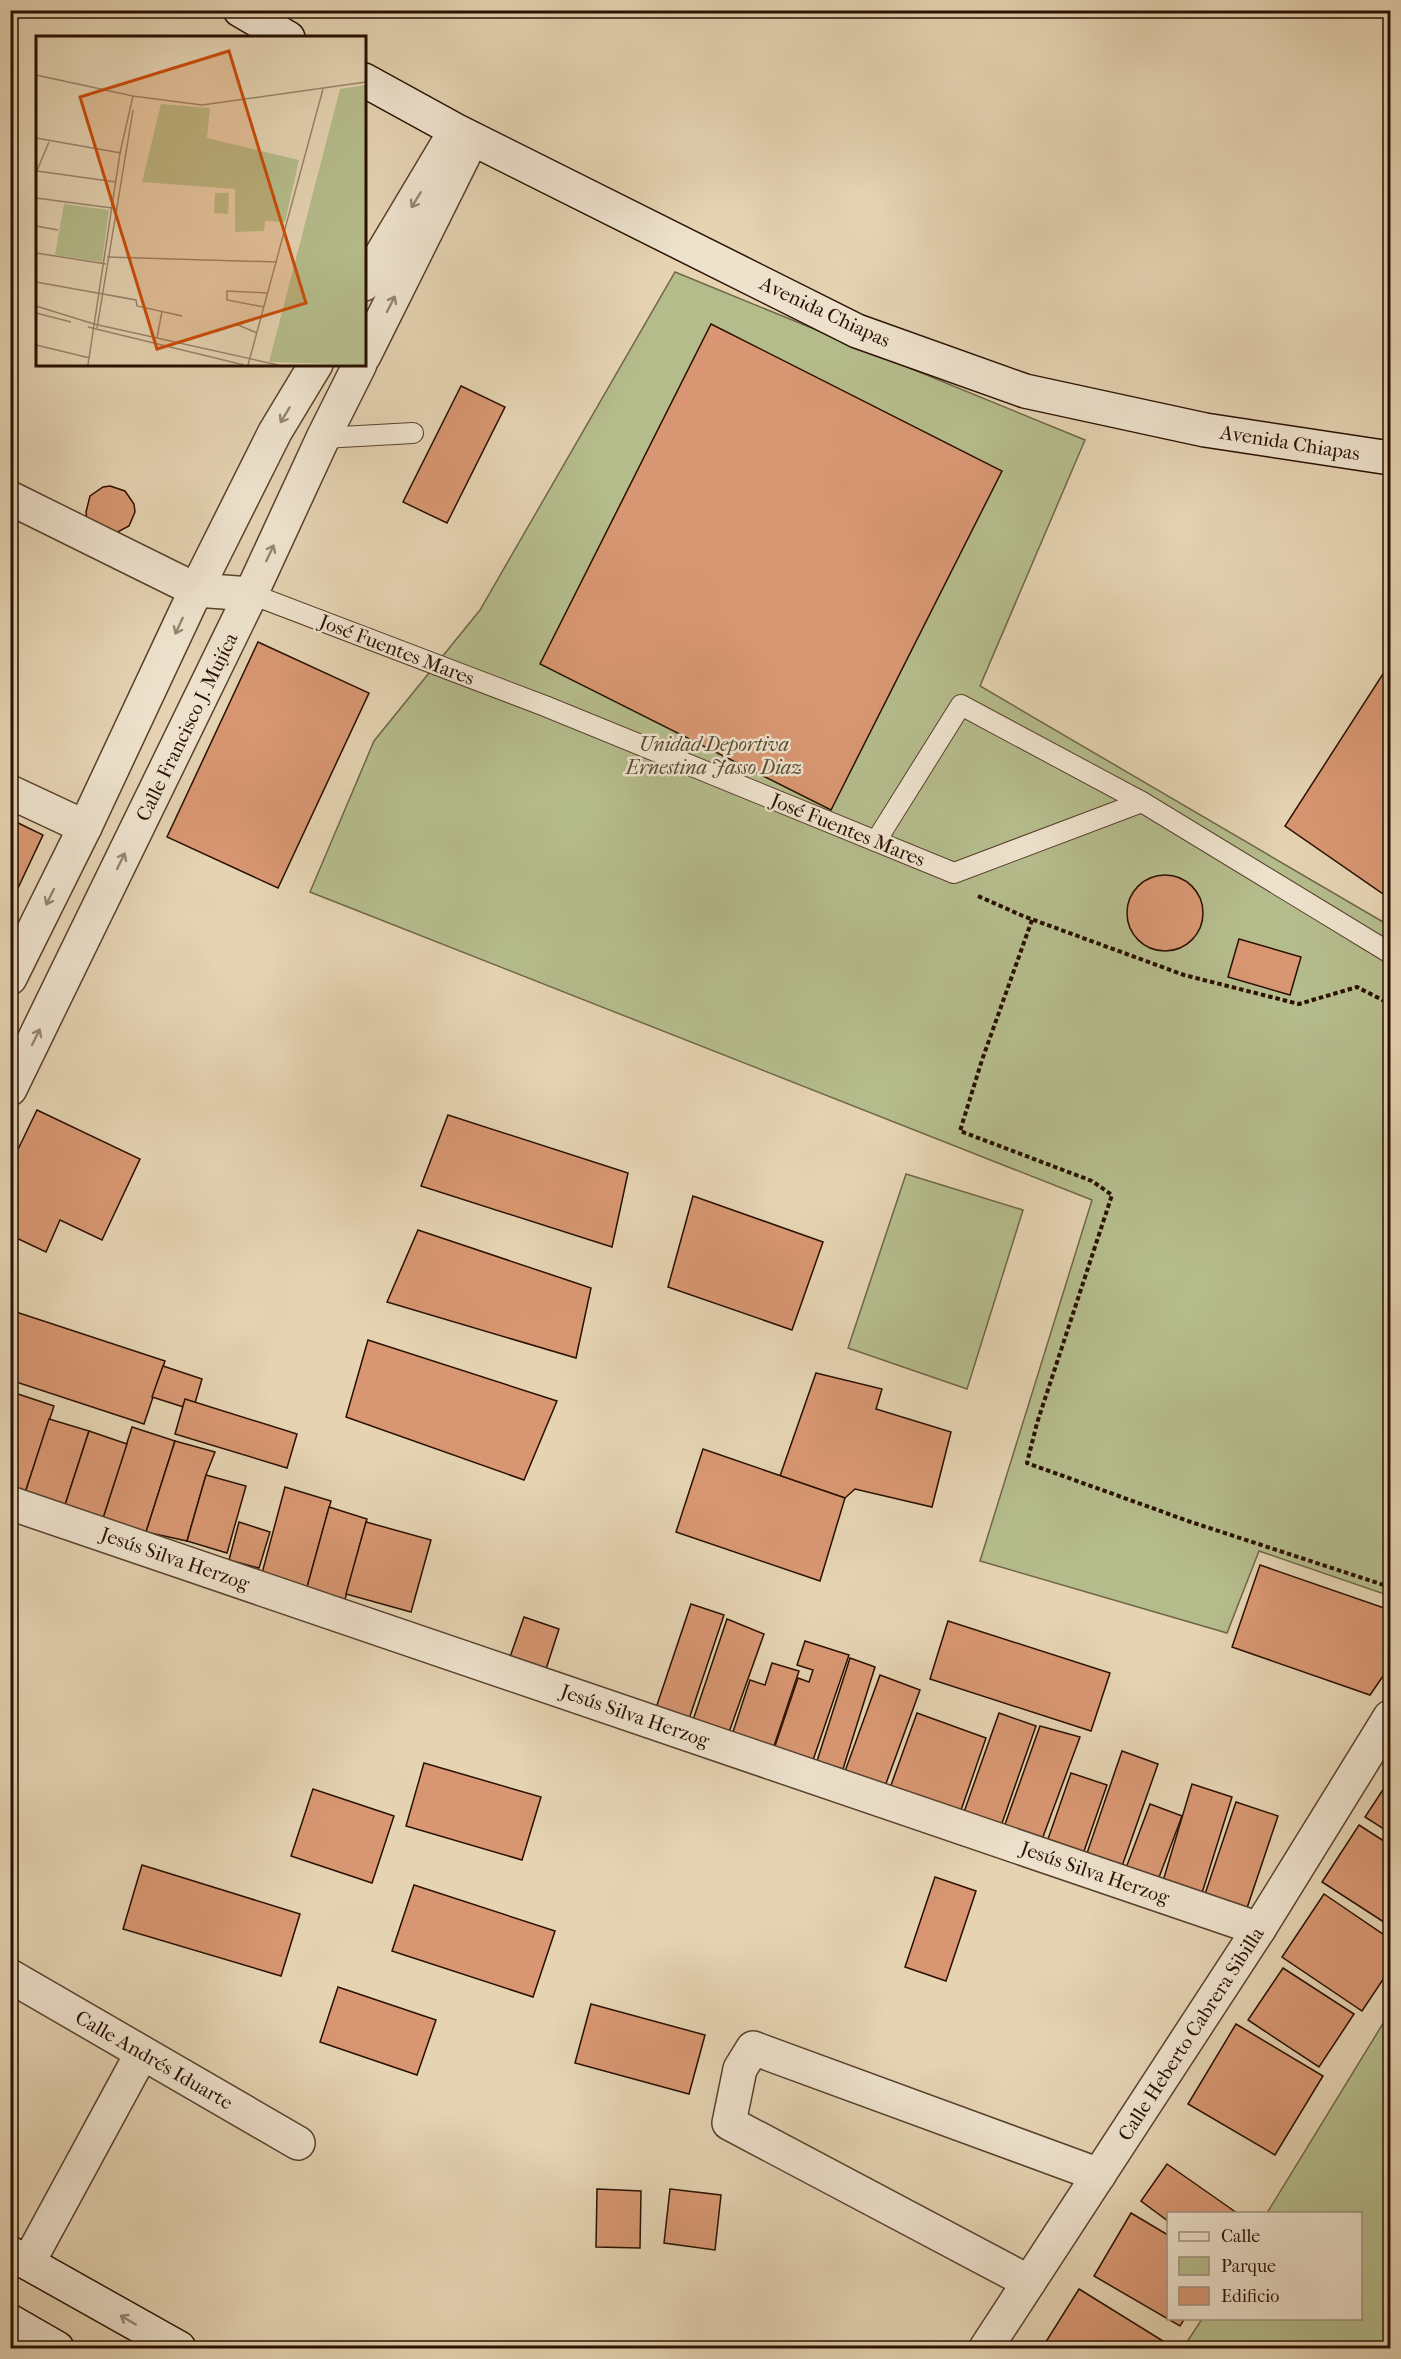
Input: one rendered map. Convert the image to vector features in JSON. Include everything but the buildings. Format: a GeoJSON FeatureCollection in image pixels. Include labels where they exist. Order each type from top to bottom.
{"type":"FeatureCollection","features":[{"type":"Feature","properties":{"kind":"street"},"geometry":{"type":"LineString","coordinates":[[240,10],[285,36]]}},
{"type":"Feature","properties":{"kind":"street","name":"Avenida Chiapas"},"geometry":{"type":"LineString","coordinates":[[366,81],[463,135],[857,331],[1025,391],[1205,430],[1390,458]]}},
{"type":"Feature","properties":{"kind":"street"},"geometry":{"type":"LineString","coordinates":[[366,281],[463,135]]}},
{"type":"Feature","properties":{"kind":"street"},"geometry":{"type":"LineString","coordinates":[[366,352],[463,135]]}},
{"type":"Feature","properties":{"kind":"street"},"geometry":{"type":"LineString","coordinates":[[10,978],[85,827],[196,590],[275,432],[315,366]]}},
{"type":"Feature","properties":{"kind":"street","name":"Calle Francisco J. Mujíca"},"geometry":{"type":"LineString","coordinates":[[10,1089],[251,594],[359,366]]}},
{"type":"Feature","properties":{"kind":"street"},"geometry":{"type":"LineString","coordinates":[[10,498],[196,590],[251,594]]}},
{"type":"Feature","properties":{"kind":"street"},"geometry":{"type":"LineString","coordinates":[[10,792],[85,827]]}},
{"type":"Feature","properties":{"kind":"street","name":"Jesús Silva Herzog"},"geometry":{"type":"LineString","coordinates":[[10,1503],[1259,1929]]}},
{"type":"Feature","properties":{"kind":"street","name":"Calle Heberto Cabrera Sibilla"},"geometry":{"type":"LineString","coordinates":[[986,2349],[1259,1929],[1390,1717]]}},
{"type":"Feature","properties":{"kind":"street","name":"Calle Andrés Iduarte"},"geometry":{"type":"LineString","coordinates":[[10,1976],[298,2144]]}},
{"type":"Feature","properties":{"kind":"street"},"geometry":{"type":"LineString","coordinates":[[1029,2282],[729,2122],[740,2069],[753,2048],[1099,2175]]}},
{"type":"Feature","properties":{"kind":"street"},"geometry":{"type":"LineString","coordinates":[[142,2053],[19,2258],[178,2349]]}},
{"type":"Feature","properties":{"kind":"street"},"geometry":{"type":"LineString","coordinates":[[10,2321],[57,2349]]}},
{"type":"Feature","properties":{"kind":"lane"},"geometry":{"type":"LineString","coordinates":[[323,438],[413,433]]}},
{"type":"Feature","properties":{"kind":"lane","name":"José Fuentes Mares"},"geometry":{"type":"LineString","coordinates":[[251,594],[545,706],[954,873],[1142,802]]}},
{"type":"Feature","properties":{"kind":"lane"},"geometry":{"type":"LineString","coordinates":[[876,841],[961,705],[1142,802],[1390,953]]}},
{"type":"Feature","properties":{"kind":"path"},"geometry":{"type":"LineString","coordinates":[[1032,920],[982,1060],[960,1131],[1092,1181],[1112,1195],[1037,1422],[1027,1463],[1191,1522],[1390,1587]]}},
{"type":"Feature","properties":{"kind":"green space","name":"Unidad Deportiva Ernestina Jasso Diaz"},"geometry":{"type":"Polygon","coordinates":[[[675,272],[1085,440],[980,686],[1390,926],[1390,1596],[1259,1551],[1227,1633],[980,1561],[1092,1200],[310,892],[374,741],[480,610],[675,272]]]}},
{"type":"Feature","properties":{"kind":"green space"},"geometry":{"type":"Polygon","coordinates":[[[906,1174],[1023,1210],[967,1389],[848,1348],[906,1174]]]}},
{"type":"Feature","properties":{"kind":"green space"},"geometry":{"type":"Polygon","coordinates":[[[1390,2012],[1390,2348],[1183,2348],[1201,2320],[1362,2320],[1362,2212],[1268,2212],[1390,2012]]]}}]}
